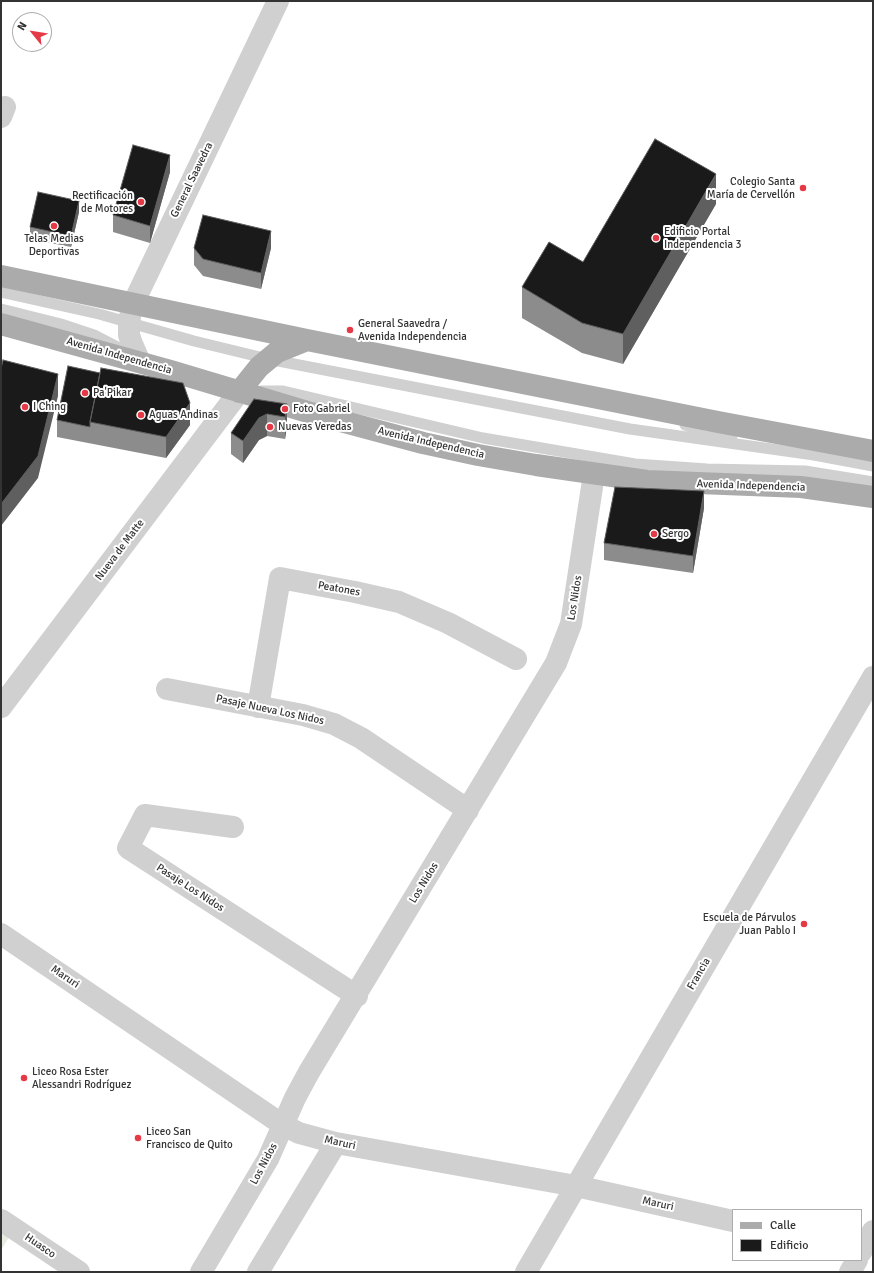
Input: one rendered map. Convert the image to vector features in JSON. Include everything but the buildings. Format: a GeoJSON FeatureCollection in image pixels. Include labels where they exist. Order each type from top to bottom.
{"type":"FeatureCollection","features":[{"type":"Feature","properties":{"kind":"main road"},"geometry":{"type":"LineString","coordinates":[[1,276],[131,312],[307,340],[873,451]]}},
{"type":"Feature","properties":{"kind":"main road","name":"Avenida Independencia"},"geometry":{"type":"LineString","coordinates":[[1,324],[423,443],[492,457],[647,481],[801,487],[873,497]]}},
{"type":"Feature","properties":{"kind":"main road"},"geometry":{"type":"LineString","coordinates":[[239,392],[249,378],[268,359],[287,347],[307,340]]}},
{"type":"Feature","properties":{"kind":"street","name":"General Saavedra"},"geometry":{"type":"LineString","coordinates":[[131,312],[278,1]]}},
{"type":"Feature","properties":{"kind":"street"},"geometry":{"type":"LineString","coordinates":[[131,312],[132,344],[140,362]]}},
{"type":"Feature","properties":{"kind":"street","name":"Nueva de Matte"},"geometry":{"type":"LineString","coordinates":[[1,707],[239,392]]}},
{"type":"Feature","properties":{"kind":"street","name":"Los Nidos"},"geometry":{"type":"LineString","coordinates":[[201,1272],[268,1159],[309,1072],[357,996],[548,677],[571,624],[594,474]]}},
{"type":"Feature","properties":{"kind":"street","name":"Peatones"},"geometry":{"type":"LineString","coordinates":[[258,707],[280,578],[399,602],[448,623],[516,660]]}},
{"type":"Feature","properties":{"kind":"street","name":"Francia"},"geometry":{"type":"LineString","coordinates":[[526,1272],[873,677]]}},
{"type":"Feature","properties":{"kind":"street","name":"Pasaje Nueva Los Nidos"},"geometry":{"type":"LineString","coordinates":[[167,690],[314,718],[346,729],[468,810]]}},
{"type":"Feature","properties":{"kind":"street","name":"Pasaje Los Nidos"},"geometry":{"type":"LineString","coordinates":[[233,827],[145,815],[128,848],[357,996]]}},
{"type":"Feature","properties":{"kind":"street","name":"Maruri"},"geometry":{"type":"LineString","coordinates":[[1,934],[283,1125],[299,1133],[336,1143],[576,1186],[732,1221]]}},
{"type":"Feature","properties":{"kind":"street"},"geometry":{"type":"LineString","coordinates":[[258,1272],[336,1143]]}},
{"type":"Feature","properties":{"kind":"street","name":"Huasco"},"geometry":{"type":"LineString","coordinates":[[1,1220],[79,1272]]}},
{"type":"Feature","properties":{"kind":"street"},"geometry":{"type":"LineString","coordinates":[[850,1272],[857,1261]]}},
{"type":"Feature","properties":{"kind":"lane"},"geometry":{"type":"LineString","coordinates":[[1,292],[131,312],[194,341],[268,359],[630,429],[695,440],[762,447],[873,466]]}},
{"type":"Feature","properties":{"kind":"lane"},"geometry":{"type":"LineString","coordinates":[[1,309],[61,324],[94,335],[110,342],[140,362]]}},
{"type":"Feature","properties":{"kind":"lane"},"geometry":{"type":"LineString","coordinates":[[239,392],[283,391],[483,438],[628,463],[699,469],[805,471],[873,482]]}},
{"type":"Feature","properties":{"kind":"lane"},"geometry":{"type":"LineString","coordinates":[[612,401],[762,447]]}},
{"type":"Feature","properties":{"kind":"shaded area"},"geometry":{"type":"Polygon","coordinates":[[[1,1220],[14,1229],[1,1250],[1,1220]]]}},
{"type":"Feature","properties":{"kind":"place","name":"Colegio Santa María de Cervellón"},"geometry":{"type":"Point","coordinates":[803,188]}},
{"type":"Feature","properties":{"kind":"place","name":"Rectificación de Motores"},"geometry":{"type":"Point","coordinates":[141,202]}},
{"type":"Feature","properties":{"kind":"place","name":"Telas Medias Deportivas"},"geometry":{"type":"Point","coordinates":[54,226]}},
{"type":"Feature","properties":{"kind":"place","name":"Edificio Portal Independencia 3"},"geometry":{"type":"Point","coordinates":[656,238]}},
{"type":"Feature","properties":{"kind":"place","name":"General Saavedra / Avenida Independencia"},"geometry":{"type":"Point","coordinates":[350,330]}},
{"type":"Feature","properties":{"kind":"place","name":"Pa'Pikar"},"geometry":{"type":"Point","coordinates":[85,393]}},
{"type":"Feature","properties":{"kind":"place","name":"I Ching"},"geometry":{"type":"Point","coordinates":[25,407]}},
{"type":"Feature","properties":{"kind":"place","name":"Foto Gabriel"},"geometry":{"type":"Point","coordinates":[285,409]}},
{"type":"Feature","properties":{"kind":"place","name":"Aguas Andinas"},"geometry":{"type":"Point","coordinates":[141,415]}},
{"type":"Feature","properties":{"kind":"place","name":"Nuevas Veredas"},"geometry":{"type":"Point","coordinates":[270,427]}},
{"type":"Feature","properties":{"kind":"place","name":"Sergo"},"geometry":{"type":"Point","coordinates":[654,534]}},
{"type":"Feature","properties":{"kind":"place","name":"Escuela de Párvulos Juan Pablo I"},"geometry":{"type":"Point","coordinates":[804,924]}},
{"type":"Feature","properties":{"kind":"place","name":"Liceo Rosa Ester Alessandri Rodríguez"},"geometry":{"type":"Point","coordinates":[24,1078]}},
{"type":"Feature","properties":{"kind":"place","name":"Liceo San Francisco de Quito"},"geometry":{"type":"Point","coordinates":[138,1138]}}]}
